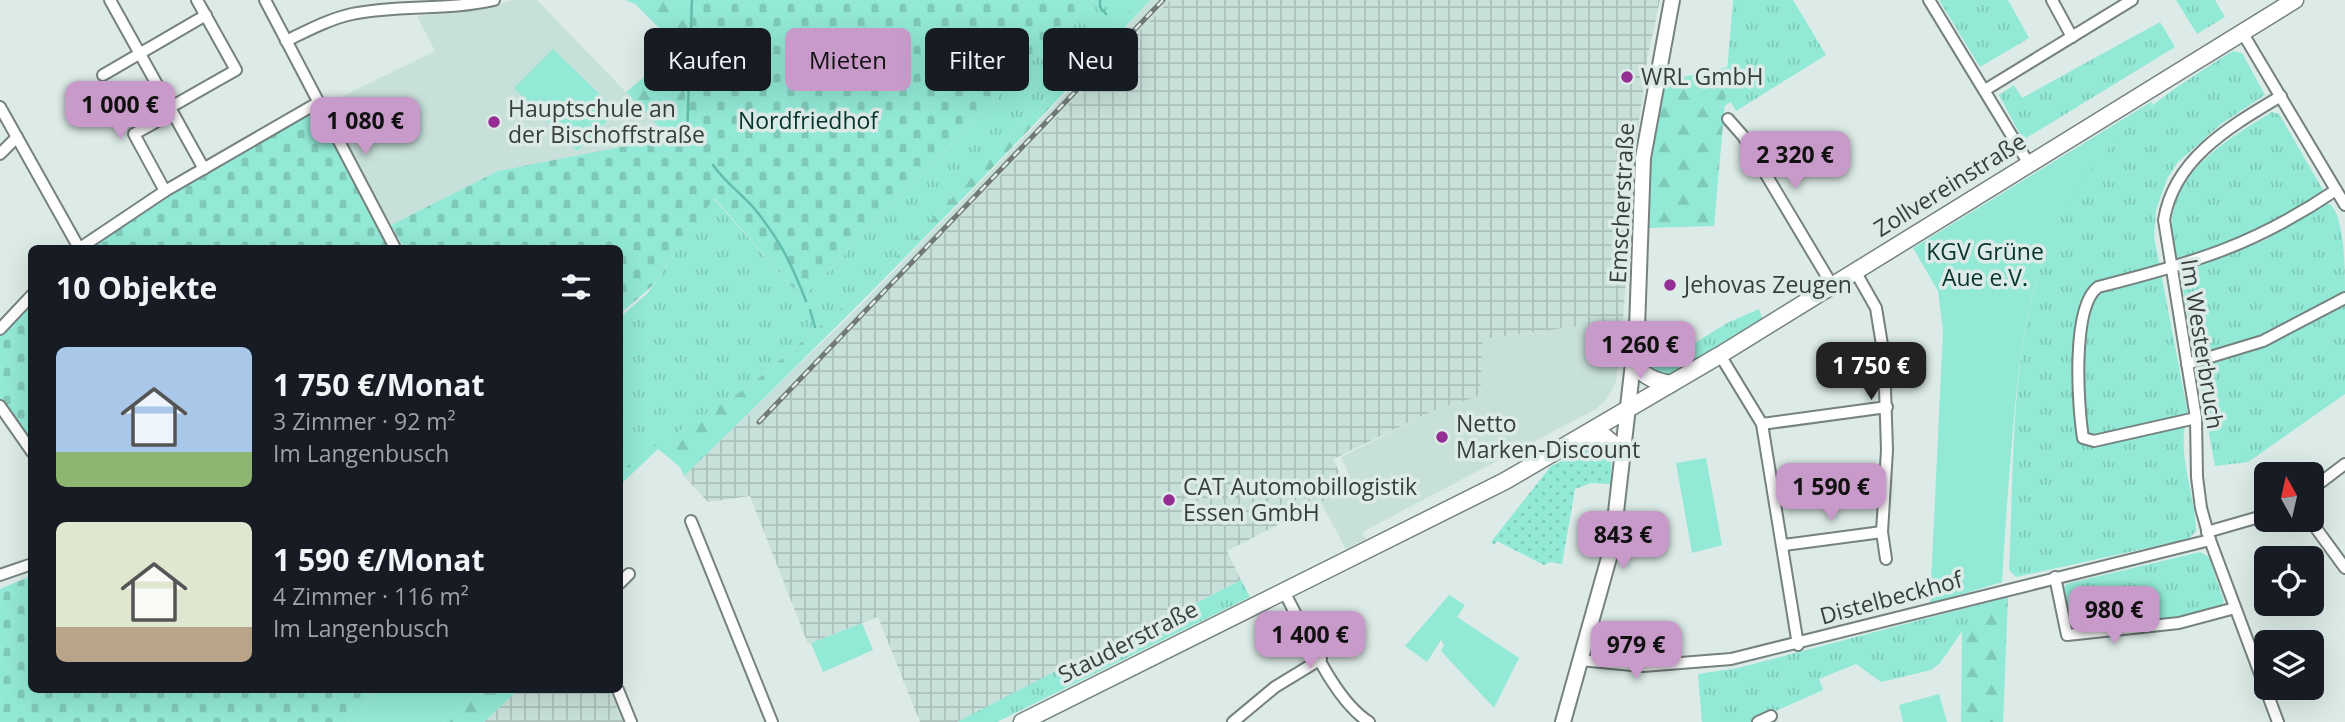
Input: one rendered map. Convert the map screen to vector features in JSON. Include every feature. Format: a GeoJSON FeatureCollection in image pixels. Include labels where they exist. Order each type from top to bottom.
{"type":"FeatureCollection","features":[{"type":"Feature","properties":{"kind":"main road","name":"Zollvereinstraße"},"geometry":{"type":"LineString","coordinates":[[1629,410],[2295,0]]}},
{"type":"Feature","properties":{"kind":"main road"},"geometry":{"type":"LineString","coordinates":[[1633,363],[1655,382],[1671,384]]}},
{"type":"Feature","properties":{"kind":"main road","name":"Stauderstraße"},"geometry":{"type":"LineString","coordinates":[[1022,722],[1505,481],[1629,410]]}},
{"type":"Feature","properties":{"kind":"main road"},"geometry":{"type":"LineString","coordinates":[[1585,435],[1604,436],[1623,452]]}},
{"type":"Feature","properties":{"kind":"street"},"geometry":{"type":"LineString","coordinates":[[110,0],[204,169]]}},
{"type":"Feature","properties":{"kind":"street"},"geometry":{"type":"LineString","coordinates":[[165,191],[134,134],[236,70],[197,0]]}},
{"type":"Feature","properties":{"kind":"street"},"geometry":{"type":"LineString","coordinates":[[265,0],[394,245]]}},
{"type":"Feature","properties":{"kind":"street"},"geometry":{"type":"LineString","coordinates":[[286,41],[343,16],[396,5],[441,9],[494,0]]}},
{"type":"Feature","properties":{"kind":"street","name":"Emscherstraße"},"geometry":{"type":"LineString","coordinates":[[1563,722],[1612,547],[1629,410],[1639,294],[1643,158],[1672,0]]}},
{"type":"Feature","properties":{"kind":"street"},"geometry":{"type":"LineString","coordinates":[[1929,0],[2029,164]]}},
{"type":"Feature","properties":{"kind":"street"},"geometry":{"type":"LineString","coordinates":[[2052,0],[2072,37]]}},
{"type":"Feature","properties":{"kind":"street"},"geometry":{"type":"LineString","coordinates":[[1985,90],[2133,0]]}},
{"type":"Feature","properties":{"kind":"street"},"geometry":{"type":"LineString","coordinates":[[103,75],[139,51],[206,15]]}},
{"type":"Feature","properties":{"kind":"street"},"geometry":{"type":"LineString","coordinates":[[2242,32],[2345,205]]}},
{"type":"Feature","properties":{"kind":"street","name":"Im Westerbruch"},"geometry":{"type":"LineString","coordinates":[[2278,722],[2208,536],[2197,477],[2196,418],[2169,269],[2164,220],[2172,190],[2184,170],[2202,150],[2281,96]]}},
{"type":"Feature","properties":{"kind":"street"},"geometry":{"type":"LineString","coordinates":[[84,245],[165,191],[318,102]]}},
{"type":"Feature","properties":{"kind":"street"},"geometry":{"type":"LineString","coordinates":[[0,107],[78,245]]}},
{"type":"Feature","properties":{"kind":"street"},"geometry":{"type":"LineString","coordinates":[[1728,119],[1743,136],[1832,285]]}},
{"type":"Feature","properties":{"kind":"street"},"geometry":{"type":"LineString","coordinates":[[0,154],[16,137]]}},
{"type":"Feature","properties":{"kind":"street"},"geometry":{"type":"LineString","coordinates":[[2196,418],[2094,441],[2083,438],[2077,401],[2078,364],[2082,325],[2091,292],[2098,287],[2227,251],[2266,233],[2336,190]]}},
{"type":"Feature","properties":{"kind":"street"},"geometry":{"type":"LineString","coordinates":[[1855,271],[1880,321],[1887,407],[1882,532],[1886,559]]}},
{"type":"Feature","properties":{"kind":"street"},"geometry":{"type":"LineString","coordinates":[[2187,364],[2263,341],[2345,298]]}},
{"type":"Feature","properties":{"kind":"street"},"geometry":{"type":"LineString","coordinates":[[0,329],[28,299]]}},
{"type":"Feature","properties":{"kind":"street"},"geometry":{"type":"LineString","coordinates":[[1720,355],[1762,424],[1784,545],[1798,645]]}},
{"type":"Feature","properties":{"kind":"street"},"geometry":{"type":"LineString","coordinates":[[0,406],[28,446]]}},
{"type":"Feature","properties":{"kind":"street"},"geometry":{"type":"LineString","coordinates":[[1762,424],[1887,407]]}},
{"type":"Feature","properties":{"kind":"street"},"geometry":{"type":"LineString","coordinates":[[2324,480],[2345,464]]}},
{"type":"Feature","properties":{"kind":"street","name":"Distelbeckhof"},"geometry":{"type":"LineString","coordinates":[[1580,660],[1643,666],[1693,664],[1798,645],[2208,536],[2254,519]]}},
{"type":"Feature","properties":{"kind":"street"},"geometry":{"type":"LineString","coordinates":[[691,521],[772,722]]}},
{"type":"Feature","properties":{"kind":"street"},"geometry":{"type":"LineString","coordinates":[[1784,545],[1882,532]]}},
{"type":"Feature","properties":{"kind":"street"},"geometry":{"type":"LineString","coordinates":[[2319,532],[2345,568]]}},
{"type":"Feature","properties":{"kind":"street"},"geometry":{"type":"LineString","coordinates":[[0,575],[28,565]]}},
{"type":"Feature","properties":{"kind":"street"},"geometry":{"type":"LineString","coordinates":[[623,580],[629,574]]}},
{"type":"Feature","properties":{"kind":"street"},"geometry":{"type":"LineString","coordinates":[[2055,578],[2067,635],[2179,623],[2235,608]]}},
{"type":"Feature","properties":{"kind":"street"},"geometry":{"type":"LineString","coordinates":[[1283,590],[1346,704],[1369,722]]}},
{"type":"Feature","properties":{"kind":"street"},"geometry":{"type":"LineString","coordinates":[[1233,722],[1275,687],[1321,659]]}},
{"type":"Feature","properties":{"kind":"street"},"geometry":{"type":"LineString","coordinates":[[619,693],[631,722]]}},
{"type":"Feature","properties":{"kind":"street"},"geometry":{"type":"LineString","coordinates":[[1758,722],[1771,716]]}},
{"type":"Feature","properties":{"kind":"shaded area","name":"Hauptschule an der Bischoffstraße"},"geometry":{"type":"Polygon","coordinates":[[[514,0],[537,0],[670,138],[498,171],[391,225],[323,106],[435,51],[417,16],[468,11],[514,0]]]}},
{"type":"Feature","properties":{"kind":"shaded area"},"geometry":{"type":"Polygon","coordinates":[[[1150,0],[1170,0],[1138,33],[1138,28],[1125,28],[1150,0]]]}},
{"type":"Feature","properties":{"kind":"shaded area"},"geometry":{"type":"Polygon","coordinates":[[[1170,0],[1660,0],[1648,55],[1635,152],[1623,320],[1483,339],[1480,396],[1439,408],[1333,459],[1346,487],[1341,492],[1227,551],[1241,580],[957,722],[920,722],[878,617],[808,644],[750,496],[708,502],[684,476],[748,414],[759,425],[1082,91],[1138,91],[1138,33],[1170,0]]]}},
{"type":"Feature","properties":{"kind":"shaded area"},"geometry":{"type":"Polygon","coordinates":[[[1068,91],[1082,91],[759,426],[748,414],[858,308],[1068,91]]]}},
{"type":"Feature","properties":{"kind":"shaded area"},"geometry":{"type":"Polygon","coordinates":[[[1623,320],[1616,382],[1606,400],[1596,409],[1362,532],[1366,539],[1346,549],[1321,503],[1352,482],[1341,457],[1439,408],[1480,396],[1483,339],[1623,320]]]}},
{"type":"Feature","properties":{"kind":"shaded area"},"geometry":{"type":"Polygon","coordinates":[[[515,693],[611,693],[623,722],[484,722],[515,693]]]}},
{"type":"Feature","properties":{"kind":"green space"},"geometry":{"type":"Polygon","coordinates":[[[625,0],[694,0],[692,28],[659,28],[635,4],[625,0]]]}},
{"type":"Feature","properties":{"kind":"green space","name":"Nordfriedhof"},"geometry":{"type":"Polygon","coordinates":[[[694,0],[1092,0],[1065,28],[1043,28],[1043,50],[1029,65],[1029,28],[925,28],[925,91],[1003,91],[802,298],[714,198],[652,286],[623,311],[623,245],[402,245],[391,225],[498,171],[682,135],[686,91],[771,91],[771,28],[692,28],[694,0]]]}},
{"type":"Feature","properties":{"kind":"green space"},"geometry":{"type":"Polygon","coordinates":[[[1092,0],[1140,0],[1113,28],[1065,28],[1092,0]]]}},
{"type":"Feature","properties":{"kind":"green space"},"geometry":{"type":"Polygon","coordinates":[[[1140,0],[1150,0],[1124,28],[1113,28],[1140,0]]]}},
{"type":"Feature","properties":{"kind":"green space"},"geometry":{"type":"Polygon","coordinates":[[[1733,0],[1793,0],[1826,55],[1736,111],[1731,102],[1724,106],[1733,0]]]}},
{"type":"Feature","properties":{"kind":"green space"},"geometry":{"type":"Polygon","coordinates":[[[1939,0],[2008,0],[2029,38],[1980,67],[1939,0]]]}},
{"type":"Feature","properties":{"kind":"green space"},"geometry":{"type":"Polygon","coordinates":[[[2176,0],[2215,0],[2225,17],[2197,34],[2176,0]]]}},
{"type":"Feature","properties":{"kind":"green space"},"geometry":{"type":"Polygon","coordinates":[[[2160,22],[2175,47],[2023,140],[1999,95],[2014,85],[2022,98],[2160,22]]]}},
{"type":"Feature","properties":{"kind":"green space"},"geometry":{"type":"Polygon","coordinates":[[[553,49],[617,111],[577,151],[514,88],[553,49]]]}},
{"type":"Feature","properties":{"kind":"green space"},"geometry":{"type":"Polygon","coordinates":[[[1043,50],[1043,91],[1054,91],[872,282],[748,387],[623,470],[623,314],[647,294],[713,198],[802,298],[1003,91],[1029,91],[1029,65],[1043,50]]]}},
{"type":"Feature","properties":{"kind":"green space"},"geometry":{"type":"Polygon","coordinates":[[[2233,51],[2242,53],[2265,95],[2221,124],[2178,162],[2167,179],[2156,210],[2154,237],[2188,414],[2184,443],[2196,531],[2188,539],[2016,577],[2009,570],[2017,391],[2025,332],[2038,276],[2058,222],[2088,171],[2129,125],[2166,95],[2233,51]]]}},
{"type":"Feature","properties":{"kind":"green space"},"geometry":{"type":"Polygon","coordinates":[[[1728,67],[1714,226],[1645,228],[1652,150],[1667,74],[1683,77],[1728,67]]]}},
{"type":"Feature","properties":{"kind":"green space"},"geometry":{"type":"Polygon","coordinates":[[[644,77],[644,91],[686,91],[682,135],[670,138],[626,92],[644,77]]]}},
{"type":"Feature","properties":{"kind":"green space"},"geometry":{"type":"Polygon","coordinates":[[[1054,91],[1065,91],[921,241],[684,476],[680,467],[658,449],[623,482],[623,469],[635,459],[748,387],[872,282],[1054,91]]]}},
{"type":"Feature","properties":{"kind":"green space","name":"KGV Grüne Aue e.V."},"geometry":{"type":"Polygon","coordinates":[[[2151,102],[2153,104],[2117,139],[2088,173],[2048,245],[2035,284],[2019,370],[2002,582],[1930,604],[1943,331],[1938,291],[1913,248],[2151,102]]]}},
{"type":"Feature","properties":{"kind":"green space"},"geometry":{"type":"Polygon","coordinates":[[[318,105],[392,245],[87,245],[122,221],[318,105]]]}},
{"type":"Feature","properties":{"kind":"green space"},"geometry":{"type":"Polygon","coordinates":[[[2272,112],[2279,114],[2323,190],[2312,201],[2277,222],[2179,260],[2173,244],[2173,213],[2179,194],[2190,176],[2219,147],[2272,112]]]}},
{"type":"Feature","properties":{"kind":"green space"},"geometry":{"type":"Polygon","coordinates":[[[2327,203],[2333,208],[2341,228],[2345,293],[2248,341],[2227,349],[2195,354],[2180,273],[2265,240],[2327,203]]]}},
{"type":"Feature","properties":{"kind":"green space"},"geometry":{"type":"Polygon","coordinates":[[[28,300],[28,442],[0,403],[0,330],[28,300]]]}},
{"type":"Feature","properties":{"kind":"green space"},"geometry":{"type":"Polygon","coordinates":[[[2345,306],[2345,394],[2248,462],[2215,466],[2198,375],[2200,368],[2268,345],[2345,306]]]}},
{"type":"Feature","properties":{"kind":"green space"},"geometry":{"type":"Polygon","coordinates":[[[1759,309],[1762,318],[1672,374],[1664,376],[1651,371],[1651,352],[1657,359],[1667,360],[1727,323],[1759,309]]]}},
{"type":"Feature","properties":{"kind":"green space"},"geometry":{"type":"Polygon","coordinates":[[[1594,446],[1602,446],[1611,453],[1611,484],[1591,483],[1575,489],[1562,564],[1550,562],[1544,565],[1497,541],[1494,545],[1491,542],[1551,466],[1594,446]]]}},
{"type":"Feature","properties":{"kind":"green space"},"geometry":{"type":"Polygon","coordinates":[[[1706,458],[1722,545],[1692,553],[1676,463],[1706,458]]]}},
{"type":"Feature","properties":{"kind":"green space"},"geometry":{"type":"Polygon","coordinates":[[[2200,552],[2209,557],[2224,602],[2219,607],[2144,624],[2079,629],[2069,624],[2063,590],[2066,584],[2200,552]]]}},
{"type":"Feature","properties":{"kind":"green space"},"geometry":{"type":"Polygon","coordinates":[[[28,577],[28,693],[376,693],[348,722],[0,722],[0,589],[28,577]]]}},
{"type":"Feature","properties":{"kind":"green space"},"geometry":{"type":"Polygon","coordinates":[[[1241,580],[1250,597],[997,722],[957,722],[1161,617],[1163,620],[1241,580]]]}},
{"type":"Feature","properties":{"kind":"green space"},"geometry":{"type":"Polygon","coordinates":[[[1449,595],[1465,605],[1457,617],[1519,658],[1494,708],[1441,651],[1444,645],[1441,640],[1427,662],[1405,646],[1449,595]]]}},
{"type":"Feature","properties":{"kind":"green space"},"geometry":{"type":"Polygon","coordinates":[[[2008,597],[2003,722],[1961,722],[1962,630],[1981,604],[2008,597]]]}},
{"type":"Feature","properties":{"kind":"green space"},"geometry":{"type":"Polygon","coordinates":[[[1981,604],[1940,663],[1931,670],[1881,682],[1856,664],[1819,679],[1823,690],[1751,722],[1702,722],[1698,674],[1738,668],[1981,604]]]}},
{"type":"Feature","properties":{"kind":"green space"},"geometry":{"type":"Polygon","coordinates":[[[862,623],[873,650],[823,672],[811,643],[862,623]]]}},
{"type":"Feature","properties":{"kind":"green space"},"geometry":{"type":"Polygon","coordinates":[[[376,693],[475,693],[443,722],[348,722],[376,693]]]}},
{"type":"Feature","properties":{"kind":"green space"},"geometry":{"type":"Polygon","coordinates":[[[475,693],[515,693],[484,722],[443,722],[475,693]]]}},
{"type":"Feature","properties":{"kind":"green space"},"geometry":{"type":"Polygon","coordinates":[[[1939,694],[1947,722],[1903,722],[1899,705],[1939,694]]]}},
{"type":"Feature","properties":{"kind":"waterway"},"geometry":{"type":"LineString","coordinates":[[687,136],[692,0]]}},
{"type":"Feature","properties":{"kind":"waterway"},"geometry":{"type":"LineString","coordinates":[[1100,0],[1100,7],[1106,14]]}},
{"type":"Feature","properties":{"kind":"waterway"},"geometry":{"type":"LineString","coordinates":[[713,165],[753,207],[774,235],[806,301]]}},
{"type":"Feature","properties":{"kind":"waterway"},"geometry":{"type":"LineString","coordinates":[[810,310],[815,327]]}},
{"type":"Feature","properties":{"kind":"railway"},"geometry":{"type":"LineString","coordinates":[[759,422],[1163,0]]}},
{"type":"Feature","properties":{"kind":"place","name":"WRL GmbH"},"geometry":{"type":"Point","coordinates":[1627,77]}},
{"type":"Feature","properties":{"kind":"place","name":"Hauptschule an der Bischoffstraße"},"geometry":{"type":"Point","coordinates":[494,122]}},
{"type":"Feature","properties":{"kind":"place","name":"Jehovas Zeugen"},"geometry":{"type":"Point","coordinates":[1670,285]}},
{"type":"Feature","properties":{"kind":"place","name":"Netto Marken-Discount"},"geometry":{"type":"Point","coordinates":[1442,437]}},
{"type":"Feature","properties":{"kind":"place","name":"CAT Automobillogistik Essen GmbH"},"geometry":{"type":"Point","coordinates":[1169,500]}}]}
